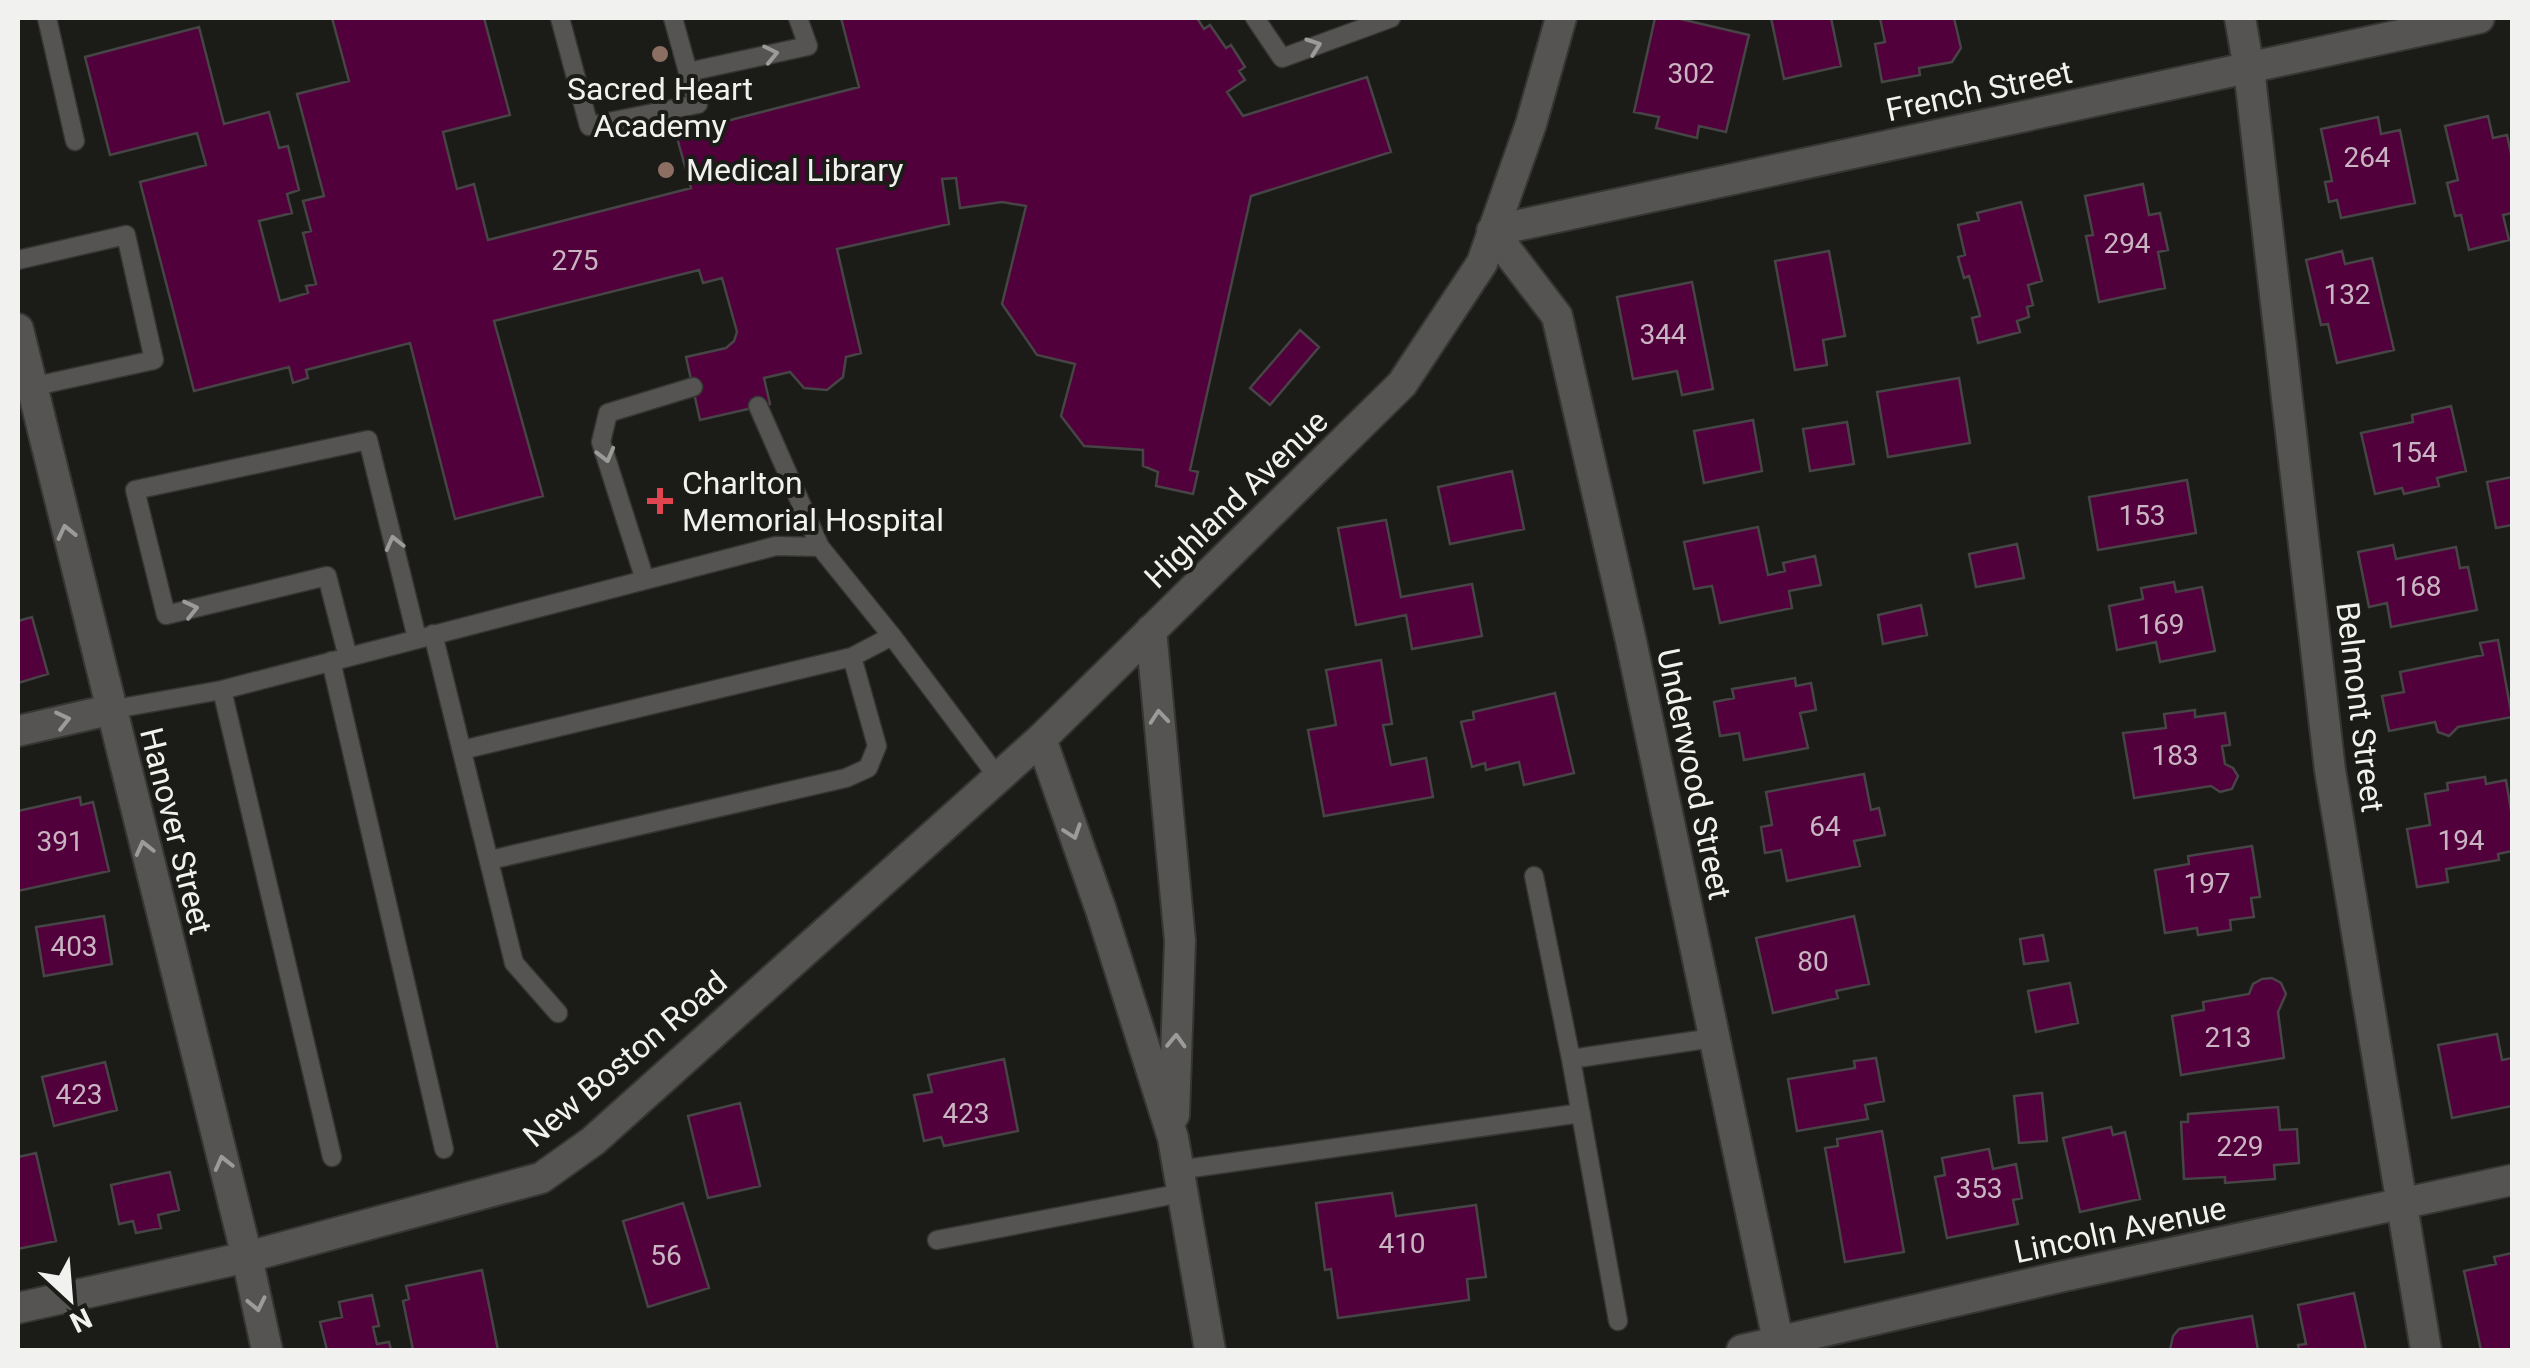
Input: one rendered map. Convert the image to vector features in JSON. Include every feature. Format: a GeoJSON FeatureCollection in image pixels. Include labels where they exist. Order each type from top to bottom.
{"type":"FeatureCollection","features":[{"type":"Feature","properties":{"kind":"street","name":"Highland Avenue"},"geometry":{"type":"LineString","coordinates":[[1173,1138],[1180,941],[1151,630],[1402,384],[1482,262],[1531,124],[1561,18]]}},
{"type":"Feature","properties":{"kind":"street","name":"Belmont Street"},"geometry":{"type":"LineString","coordinates":[[2240,18],[2250,69],[2330,770],[2426,1350]]}},
{"type":"Feature","properties":{"kind":"street","name":"French Street"},"geometry":{"type":"LineString","coordinates":[[1492,231],[2479,18]]}},
{"type":"Feature","properties":{"kind":"street","name":"Underwood Street"},"geometry":{"type":"LineString","coordinates":[[1492,231],[1557,316],[1631,640],[1779,1346]]}},
{"type":"Feature","properties":{"kind":"street","name":"Hanover Street"},"geometry":{"type":"LineString","coordinates":[[18,330],[267,1350]]}},
{"type":"Feature","properties":{"kind":"street","name":"New Boston Road"},"geometry":{"type":"LineString","coordinates":[[18,1308],[247,1257],[542,1178],[593,1141],[997,776],[1042,740],[1151,630]]}},
{"type":"Feature","properties":{"kind":"street"},"geometry":{"type":"LineString","coordinates":[[18,730],[110,710]]}},
{"type":"Feature","properties":{"kind":"street","name":"Highland Avenue"},"geometry":{"type":"LineString","coordinates":[[1042,740],[1173,1138],[1210,1350]]}},
{"type":"Feature","properties":{"kind":"street","name":"Lincoln Avenue"},"geometry":{"type":"LineString","coordinates":[[1742,1350],[1779,1346],[2064,1276],[2512,1180]]}},
{"type":"Feature","properties":{"kind":"lane"},"geometry":{"type":"LineString","coordinates":[[48,18],[75,141]]}},
{"type":"Feature","properties":{"kind":"lane"},"geometry":{"type":"LineString","coordinates":[[560,18],[589,126],[698,104],[673,18]]}},
{"type":"Feature","properties":{"kind":"lane"},"geometry":{"type":"LineString","coordinates":[[688,72],[808,46],[798,18]]}},
{"type":"Feature","properties":{"kind":"lane"},"geometry":{"type":"LineString","coordinates":[[1255,18],[1282,58],[1391,18]]}},
{"type":"Feature","properties":{"kind":"lane"},"geometry":{"type":"LineString","coordinates":[[18,260],[126,235],[154,360],[32,388]]}},
{"type":"Feature","properties":{"kind":"lane"},"geometry":{"type":"LineString","coordinates":[[645,580],[601,442],[608,413],[692,387]]}},
{"type":"Feature","properties":{"kind":"lane"},"geometry":{"type":"LineString","coordinates":[[758,406],[820,547],[997,776]]}},
{"type":"Feature","properties":{"kind":"lane"},"geometry":{"type":"LineString","coordinates":[[444,1149],[340,659],[327,576],[166,615],[135,490],[368,440],[462,750],[514,963],[558,1013]]}},
{"type":"Feature","properties":{"kind":"lane"},"geometry":{"type":"LineString","coordinates":[[110,710],[222,690],[776,546],[820,547]]}},
{"type":"Feature","properties":{"kind":"lane"},"geometry":{"type":"LineString","coordinates":[[462,750],[852,657],[892,636]]}},
{"type":"Feature","properties":{"kind":"lane"},"geometry":{"type":"LineString","coordinates":[[490,860],[846,778],[868,768],[877,746],[852,657]]}},
{"type":"Feature","properties":{"kind":"lane"},"geometry":{"type":"LineString","coordinates":[[222,690],[332,1157]]}},
{"type":"Feature","properties":{"kind":"lane"},"geometry":{"type":"LineString","coordinates":[[1534,876],[1618,1322]]}},
{"type":"Feature","properties":{"kind":"lane"},"geometry":{"type":"LineString","coordinates":[[1571,1059],[1713,1038]]}},
{"type":"Feature","properties":{"kind":"lane"},"geometry":{"type":"LineString","coordinates":[[937,1240],[1180,1181],[1581,1112]]}},
{"type":"Feature","properties":{"kind":"building"},"geometry":{"type":"Polygon","coordinates":[[[332,18],[484,18],[510,115],[443,132],[457,189],[474,184],[488,240],[691,188],[676,134],[859,87],[841,18],[1197,18],[1204,29],[1210,25],[1226,48],[1231,45],[1245,67],[1239,71],[1245,80],[1227,92],[1243,116],[1367,77],[1391,152],[1251,196],[1190,470],[1198,472],[1193,494],[1156,486],[1158,472],[1143,466],[1143,450],[1084,446],[1061,416],[1075,364],[1037,355],[1002,304],[1026,206],[1002,202],[960,208],[956,178],[942,179],[949,224],[837,249],[861,353],[846,357],[843,377],[827,390],[804,388],[790,372],[764,378],[770,404],[700,420],[686,357],[726,348],[737,332],[722,278],[703,283],[699,270],[494,321],[543,496],[455,519],[410,343],[306,370],[308,378],[293,383],[289,367],[194,391],[140,182],[206,165],[197,133],[110,155],[85,57],[199,27],[224,124],[269,112],[279,148],[288,146],[299,190],[287,194],[292,213],[259,221],[280,301],[308,293],[306,286],[316,284],[303,233],[311,231],[303,201],[324,196],[297,94],[349,81],[332,18]]]}},
{"type":"Feature","properties":{"kind":"building"},"geometry":{"type":"Polygon","coordinates":[[[1655,18],[1676,18],[1749,35],[1726,132],[1699,126],[1697,138],[1656,128],[1659,117],[1634,112],[1655,18]]]}},
{"type":"Feature","properties":{"kind":"building"},"geometry":{"type":"Polygon","coordinates":[[[1771,18],[1831,18],[1841,66],[1784,79],[1771,18]]]}},
{"type":"Feature","properties":{"kind":"building"},"geometry":{"type":"Polygon","coordinates":[[[1880,18],[1954,18],[1961,48],[1952,62],[1919,68],[1920,75],[1882,82],[1875,44],[1885,42],[1880,18]]]}},
{"type":"Feature","properties":{"kind":"building"},"geometry":{"type":"Polygon","coordinates":[[[2488,116],[2493,138],[2507,135],[2512,158],[2512,213],[2503,215],[2509,240],[2469,250],[2461,215],[2455,216],[2447,183],[2458,180],[2445,126],[2488,116]]]}},
{"type":"Feature","properties":{"kind":"building"},"geometry":{"type":"Polygon","coordinates":[[[2378,117],[2381,134],[2400,130],[2415,203],[2341,218],[2337,200],[2329,202],[2325,182],[2332,181],[2321,129],[2378,117]]]}},
{"type":"Feature","properties":{"kind":"building"},"geometry":{"type":"Polygon","coordinates":[[[2143,184],[2149,215],[2160,213],[2168,250],[2158,252],[2165,288],[2099,302],[2086,236],[2093,235],[2085,196],[2143,184]]]}},
{"type":"Feature","properties":{"kind":"building"},"geometry":{"type":"Polygon","coordinates":[[[2021,202],[2042,281],[2028,285],[2033,305],[2027,307],[2029,317],[2017,321],[2020,332],[1978,343],[1972,318],[1980,316],[1969,276],[1964,278],[1958,257],[1965,255],[1958,225],[1979,220],[1977,213],[2021,202]]]}},
{"type":"Feature","properties":{"kind":"building"},"geometry":{"type":"Polygon","coordinates":[[[1829,251],[1845,336],[1823,340],[1827,365],[1795,370],[1775,261],[1829,251]]]}},
{"type":"Feature","properties":{"kind":"building"},"geometry":{"type":"Polygon","coordinates":[[[2342,251],[2345,264],[2372,258],[2394,350],[2337,363],[2328,324],[2321,325],[2306,260],[2342,251]]]}},
{"type":"Feature","properties":{"kind":"building"},"geometry":{"type":"Polygon","coordinates":[[[1692,282],[1713,389],[1682,395],[1677,371],[1633,379],[1617,297],[1692,282]]]}},
{"type":"Feature","properties":{"kind":"building"},"geometry":{"type":"Polygon","coordinates":[[[1300,330],[1319,347],[1270,405],[1250,388],[1300,330]]]}},
{"type":"Feature","properties":{"kind":"building"},"geometry":{"type":"Polygon","coordinates":[[[1959,378],[1970,443],[1888,457],[1877,392],[1959,378]]]}},
{"type":"Feature","properties":{"kind":"building"},"geometry":{"type":"Polygon","coordinates":[[[2451,406],[2466,471],[2437,478],[2439,486],[2404,494],[2402,488],[2375,494],[2361,433],[2413,422],[2412,415],[2451,406]]]}},
{"type":"Feature","properties":{"kind":"building"},"geometry":{"type":"Polygon","coordinates":[[[1753,420],[1762,471],[1704,483],[1694,431],[1753,420]]]}},
{"type":"Feature","properties":{"kind":"building"},"geometry":{"type":"Polygon","coordinates":[[[1847,422],[1854,464],[1810,471],[1803,429],[1847,422]]]}},
{"type":"Feature","properties":{"kind":"building"},"geometry":{"type":"Polygon","coordinates":[[[1512,471],[1524,529],[1450,544],[1438,487],[1512,471]]]}},
{"type":"Feature","properties":{"kind":"building"},"geometry":{"type":"Polygon","coordinates":[[[2512,477],[2512,525],[2496,528],[2487,482],[2512,477]]]}},
{"type":"Feature","properties":{"kind":"building"},"geometry":{"type":"Polygon","coordinates":[[[2187,480],[2196,533],[2098,550],[2089,497],[2187,480]]]}},
{"type":"Feature","properties":{"kind":"building"},"geometry":{"type":"Polygon","coordinates":[[[1386,520],[1401,597],[1472,584],[1482,636],[1412,649],[1406,615],[1356,625],[1338,528],[1386,520]]]}},
{"type":"Feature","properties":{"kind":"building"},"geometry":{"type":"Polygon","coordinates":[[[1758,527],[1768,575],[1785,571],[1783,563],[1815,556],[1821,585],[1789,591],[1792,608],[1720,623],[1712,586],[1694,589],[1684,542],[1758,527]]]}},
{"type":"Feature","properties":{"kind":"building"},"geometry":{"type":"Polygon","coordinates":[[[2017,544],[2024,578],[1976,587],[1969,554],[2017,544]]]}},
{"type":"Feature","properties":{"kind":"building"},"geometry":{"type":"Polygon","coordinates":[[[2393,545],[2396,559],[2456,547],[2460,568],[2468,567],[2477,610],[2391,627],[2387,603],[2369,607],[2358,552],[2393,545]]]}},
{"type":"Feature","properties":{"kind":"building"},"geometry":{"type":"Polygon","coordinates":[[[2174,582],[2176,592],[2202,587],[2215,651],[2160,662],[2156,642],[2117,650],[2109,606],[2143,599],[2141,588],[2174,582]]]}},
{"type":"Feature","properties":{"kind":"building"},"geometry":{"type":"Polygon","coordinates":[[[1921,605],[1927,635],[1883,644],[1878,615],[1921,605]]]}},
{"type":"Feature","properties":{"kind":"building"},"geometry":{"type":"Polygon","coordinates":[[[32,617],[48,674],[18,683],[18,621],[32,617]]]}},
{"type":"Feature","properties":{"kind":"building"},"geometry":{"type":"Polygon","coordinates":[[[2498,640],[2512,717],[2458,727],[2449,736],[2438,732],[2435,722],[2389,731],[2382,696],[2404,692],[2400,672],[2483,655],[2480,643],[2498,640]]]}},
{"type":"Feature","properties":{"kind":"building"},"geometry":{"type":"Polygon","coordinates":[[[1381,660],[1392,724],[1383,725],[1391,765],[1426,758],[1433,797],[1324,816],[1308,730],[1336,725],[1326,670],[1381,660]]]}},
{"type":"Feature","properties":{"kind":"building"},"geometry":{"type":"Polygon","coordinates":[[[1795,678],[1796,686],[1811,683],[1816,710],[1800,713],[1808,748],[1744,760],[1739,733],[1720,736],[1714,702],[1734,698],[1732,689],[1795,678]]]}},
{"type":"Feature","properties":{"kind":"building"},"geometry":{"type":"Polygon","coordinates":[[[1555,693],[1574,773],[1524,785],[1519,762],[1486,770],[1485,763],[1472,767],[1461,722],[1474,719],[1473,712],[1555,693]]]}},
{"type":"Feature","properties":{"kind":"building"},"geometry":{"type":"Polygon","coordinates":[[[2195,710],[2195,717],[2225,713],[2230,745],[2222,746],[2225,764],[2238,776],[2232,789],[2220,792],[2211,786],[2134,798],[2123,733],[2166,728],[2164,714],[2195,710]]]}},
{"type":"Feature","properties":{"kind":"building"},"geometry":{"type":"Polygon","coordinates":[[[1864,774],[1871,810],[1879,808],[1885,835],[1854,841],[1860,866],[1787,881],[1781,850],[1765,853],[1761,827],[1772,825],[1766,792],[1864,774]]]}},
{"type":"Feature","properties":{"kind":"building"},"geometry":{"type":"Polygon","coordinates":[[[2485,777],[2486,784],[2506,780],[2512,851],[2498,854],[2499,860],[2446,869],[2448,882],[2417,887],[2407,829],[2430,825],[2425,794],[2448,790],[2447,783],[2485,777]]]}},
{"type":"Feature","properties":{"kind":"building"},"geometry":{"type":"Polygon","coordinates":[[[80,797],[81,805],[93,802],[109,871],[18,891],[18,811],[80,797]]]}},
{"type":"Feature","properties":{"kind":"building"},"geometry":{"type":"Polygon","coordinates":[[[2252,846],[2260,897],[2251,898],[2254,917],[2230,920],[2231,930],[2198,935],[2197,928],[2165,933],[2155,870],[2189,864],[2188,856],[2252,846]]]}},
{"type":"Feature","properties":{"kind":"building"},"geometry":{"type":"Polygon","coordinates":[[[104,916],[112,964],[44,976],[36,927],[104,916]]]}},
{"type":"Feature","properties":{"kind":"building"},"geometry":{"type":"Polygon","coordinates":[[[1854,916],[1869,984],[1836,991],[1838,998],[1773,1013],[1756,938],[1854,916]]]}},
{"type":"Feature","properties":{"kind":"building"},"geometry":{"type":"Polygon","coordinates":[[[2043,935],[2048,961],[2024,964],[2020,939],[2043,935]]]}},
{"type":"Feature","properties":{"kind":"building"},"geometry":{"type":"Polygon","coordinates":[[[2272,978],[2281,983],[2286,994],[2278,1012],[2284,1058],[2181,1075],[2172,1016],[2204,1010],[2203,1002],[2249,994],[2253,984],[2272,978]]]}},
{"type":"Feature","properties":{"kind":"building"},"geometry":{"type":"Polygon","coordinates":[[[2070,983],[2078,1023],[2036,1032],[2028,991],[2070,983]]]}},
{"type":"Feature","properties":{"kind":"building"},"geometry":{"type":"Polygon","coordinates":[[[2497,1034],[2502,1060],[2512,1058],[2512,1106],[2452,1118],[2438,1045],[2497,1034]]]}},
{"type":"Feature","properties":{"kind":"building"},"geometry":{"type":"Polygon","coordinates":[[[1876,1058],[1884,1101],[1865,1105],[1868,1119],[1797,1131],[1788,1079],[1855,1068],[1854,1061],[1876,1058]]]}},
{"type":"Feature","properties":{"kind":"building"},"geometry":{"type":"Polygon","coordinates":[[[1004,1059],[1018,1131],[944,1146],[941,1137],[924,1141],[914,1095],[932,1092],[928,1075],[1004,1059]]]}},
{"type":"Feature","properties":{"kind":"building"},"geometry":{"type":"Polygon","coordinates":[[[105,1062],[117,1110],[54,1126],[42,1077],[105,1062]]]}},
{"type":"Feature","properties":{"kind":"building"},"geometry":{"type":"Polygon","coordinates":[[[2042,1093],[2047,1141],[2019,1143],[2014,1096],[2042,1093]]]}},
{"type":"Feature","properties":{"kind":"building"},"geometry":{"type":"Polygon","coordinates":[[[740,1103],[760,1186],[708,1198],[688,1116],[740,1103]]]}},
{"type":"Feature","properties":{"kind":"building"},"geometry":{"type":"Polygon","coordinates":[[[2278,1107],[2280,1130],[2297,1129],[2299,1163],[2274,1165],[2275,1179],[2225,1183],[2225,1177],[2184,1179],[2181,1122],[2188,1122],[2188,1114],[2278,1107]]]}},
{"type":"Feature","properties":{"kind":"building"},"geometry":{"type":"Polygon","coordinates":[[[2111,1127],[2113,1135],[2125,1132],[2140,1199],[2080,1212],[2063,1138],[2111,1127]]]}},
{"type":"Feature","properties":{"kind":"building"},"geometry":{"type":"Polygon","coordinates":[[[1882,1131],[1904,1252],[1845,1262],[1825,1148],[1838,1146],[1837,1139],[1882,1131]]]}},
{"type":"Feature","properties":{"kind":"building"},"geometry":{"type":"Polygon","coordinates":[[[1989,1149],[1993,1169],[2016,1164],[2022,1198],[2013,1200],[2018,1224],[1947,1238],[1935,1177],[1945,1175],[1942,1158],[1989,1149]]]}},
{"type":"Feature","properties":{"kind":"building"},"geometry":{"type":"Polygon","coordinates":[[[36,1153],[56,1241],[18,1249],[18,1157],[36,1153]]]}},
{"type":"Feature","properties":{"kind":"building"},"geometry":{"type":"Polygon","coordinates":[[[170,1172],[179,1210],[158,1215],[161,1228],[136,1233],[133,1221],[119,1224],[111,1185],[170,1172]]]}},
{"type":"Feature","properties":{"kind":"building"},"geometry":{"type":"Polygon","coordinates":[[[1392,1193],[1396,1216],[1476,1205],[1486,1277],[1467,1279],[1469,1300],[1338,1318],[1331,1269],[1325,1270],[1316,1203],[1392,1193]]]}},
{"type":"Feature","properties":{"kind":"building"},"geometry":{"type":"Polygon","coordinates":[[[683,1203],[709,1288],[648,1307],[623,1221],[683,1203]]]}},
{"type":"Feature","properties":{"kind":"building"},"geometry":{"type":"Polygon","coordinates":[[[2512,1253],[2512,1350],[2481,1350],[2464,1271],[2496,1264],[2494,1257],[2512,1253]]]}},
{"type":"Feature","properties":{"kind":"building"},"geometry":{"type":"Polygon","coordinates":[[[482,1270],[498,1350],[413,1350],[403,1301],[409,1299],[406,1286],[482,1270]]]}},
{"type":"Feature","properties":{"kind":"building"},"geometry":{"type":"Polygon","coordinates":[[[2354,1293],[2366,1350],[2299,1350],[2298,1345],[2306,1344],[2298,1305],[2354,1293]]]}},
{"type":"Feature","properties":{"kind":"building"},"geometry":{"type":"Polygon","coordinates":[[[372,1295],[379,1326],[373,1327],[377,1344],[389,1342],[391,1350],[327,1350],[320,1322],[342,1317],[339,1302],[372,1295]]]}},
{"type":"Feature","properties":{"kind":"building"},"geometry":{"type":"Polygon","coordinates":[[[2252,1316],[2258,1350],[2170,1350],[2179,1329],[2252,1316]]]}},
{"type":"Feature","properties":{"kind":"place","name":"Sacred Heart Academy"},"geometry":{"type":"Point","coordinates":[660,54]}},
{"type":"Feature","properties":{"kind":"place","name":"Medical Library"},"geometry":{"type":"Point","coordinates":[666,170]}},
{"type":"Feature","properties":{"kind":"place","name":"Charlton Memorial Hospital"},"geometry":{"type":"Point","coordinates":[660,501]}}]}
